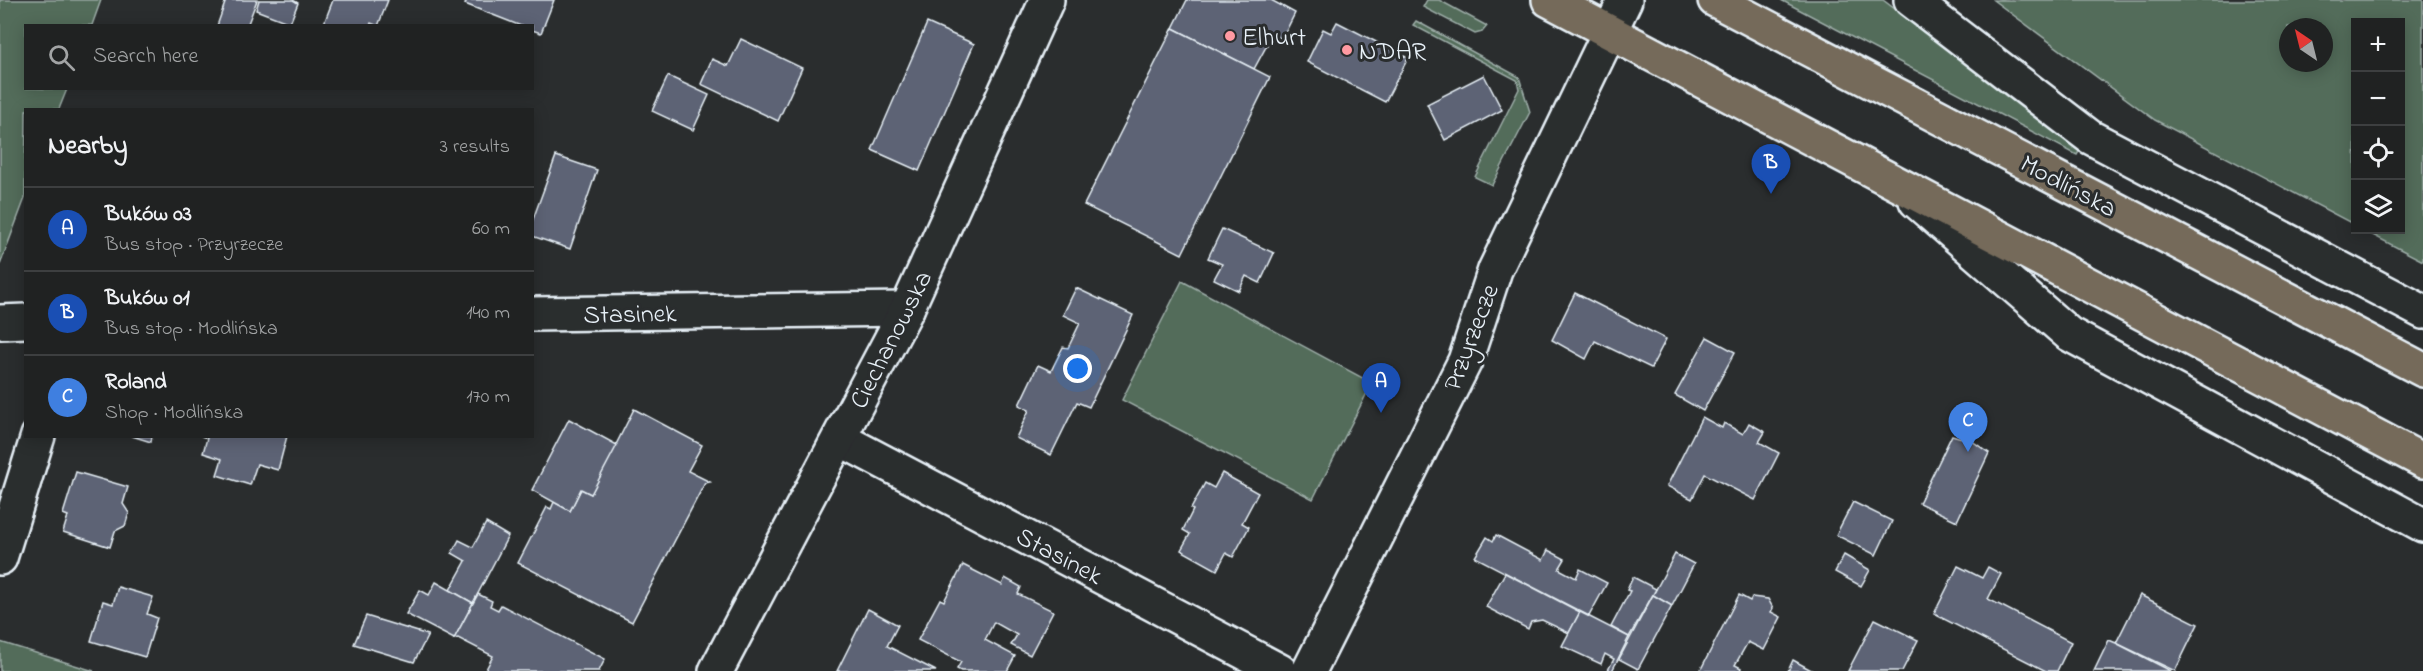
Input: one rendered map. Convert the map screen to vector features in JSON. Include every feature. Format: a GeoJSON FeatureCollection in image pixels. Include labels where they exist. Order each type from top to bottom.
{"type":"FeatureCollection","features":[{"type":"Feature","properties":{"kind":"main road"},"geometry":{"type":"LineString","coordinates":[[1549,0],[2423,461]]}},
{"type":"Feature","properties":{"kind":"main road","name":"Modlińska"},"geometry":{"type":"LineString","coordinates":[[1715,0],[2423,370]]}},
{"type":"Feature","properties":{"kind":"street","name":"Ciechanowska"},"geometry":{"type":"LineString","coordinates":[[716,671],[907,309],[1047,0]]}},
{"type":"Feature","properties":{"kind":"street","name":"Przyrzecze"},"geometry":{"type":"LineString","coordinates":[[1309,671],[1465,361],[1495,270],[1625,0]]}},
{"type":"Feature","properties":{"kind":"street","name":"Modlińska"},"geometry":{"type":"LineString","coordinates":[[1911,0],[2090,137],[2423,312]]}},
{"type":"Feature","properties":{"kind":"street"},"geometry":{"type":"LineString","coordinates":[[1894,182],[2070,334],[2423,525]]}},
{"type":"Feature","properties":{"kind":"street","name":"Stasinek"},"geometry":{"type":"LineString","coordinates":[[534,314],[907,309]]}},
{"type":"Feature","properties":{"kind":"street"},"geometry":{"type":"LineString","coordinates":[[0,322],[24,321]]}},
{"type":"Feature","properties":{"kind":"street"},"geometry":{"type":"LineString","coordinates":[[0,558],[37,438]]}},
{"type":"Feature","properties":{"kind":"street","name":"Stasinek"},"geometry":{"type":"LineString","coordinates":[[840,439],[1280,671]]}},
{"type":"Feature","properties":{"kind":"green space"},"geometry":{"type":"Polygon","coordinates":[[[0,0],[101,0],[92,24],[24,24],[24,90],[67,90],[59,108],[24,108],[24,201],[0,265],[0,0]]]}},
{"type":"Feature","properties":{"kind":"green space"},"geometry":{"type":"Polygon","coordinates":[[[1427,0],[1439,0],[1487,26],[1482,32],[1475,34],[1423,7],[1427,0]]]}},
{"type":"Feature","properties":{"kind":"green space"},"geometry":{"type":"Polygon","coordinates":[[[1781,0],[1883,0],[2080,150],[2077,155],[1781,0]]]}},
{"type":"Feature","properties":{"kind":"green space"},"geometry":{"type":"Polygon","coordinates":[[[1993,0],[2423,0],[2423,261],[2371,234],[2405,234],[2405,18],[2351,18],[2351,223],[2155,120],[1993,0]]]}},
{"type":"Feature","properties":{"kind":"green space"},"geometry":{"type":"Polygon","coordinates":[[[1416,21],[1519,77],[1530,112],[1492,185],[1475,177],[1519,89],[1517,80],[1413,25],[1416,21]]]}},
{"type":"Feature","properties":{"kind":"green space"},"geometry":{"type":"Polygon","coordinates":[[[1182,281],[1372,383],[1313,499],[1122,400],[1182,281]]]}},
{"type":"Feature","properties":{"kind":"green space"},"geometry":{"type":"Polygon","coordinates":[[[0,642],[94,671],[0,671],[0,642]]]}},
{"type":"Feature","properties":{"kind":"building"},"geometry":{"type":"Polygon","coordinates":[[[226,0],[257,0],[248,24],[218,24],[226,0]]]}},
{"type":"Feature","properties":{"kind":"building"},"geometry":{"type":"Polygon","coordinates":[[[259,0],[293,0],[298,3],[290,23],[256,10],[259,0]]]}},
{"type":"Feature","properties":{"kind":"building"},"geometry":{"type":"Polygon","coordinates":[[[333,0],[388,0],[379,24],[324,24],[333,0]]]}},
{"type":"Feature","properties":{"kind":"building"},"geometry":{"type":"Polygon","coordinates":[[[467,0],[554,0],[541,33],[534,31],[534,24],[516,24],[465,4],[467,0]]]}},
{"type":"Feature","properties":{"kind":"building","name":"Elhurt"},"geometry":{"type":"Polygon","coordinates":[[[1187,0],[1271,0],[1295,13],[1282,39],[1273,34],[1254,69],[1173,28],[1187,0]]]}},
{"type":"Feature","properties":{"kind":"building"},"geometry":{"type":"Polygon","coordinates":[[[1337,22],[1408,58],[1385,102],[1307,62],[1323,29],[1331,33],[1337,22]]]}},
{"type":"Feature","properties":{"kind":"building"},"geometry":{"type":"Polygon","coordinates":[[[927,23],[974,44],[919,171],[872,150],[927,23]]]}},
{"type":"Feature","properties":{"kind":"building"},"geometry":{"type":"Polygon","coordinates":[[[1173,28],[1270,77],[1182,254],[1084,205],[1173,28]]]}},
{"type":"Feature","properties":{"kind":"building"},"geometry":{"type":"Polygon","coordinates":[[[741,39],[802,68],[778,121],[701,84],[712,59],[728,66],[741,39]]]}},
{"type":"Feature","properties":{"kind":"building"},"geometry":{"type":"Polygon","coordinates":[[[1484,75],[1502,110],[1445,140],[1427,104],[1484,75]]]}},
{"type":"Feature","properties":{"kind":"building"},"geometry":{"type":"Polygon","coordinates":[[[668,76],[709,95],[693,130],[652,111],[668,76]]]}},
{"type":"Feature","properties":{"kind":"building"},"geometry":{"type":"Polygon","coordinates":[[[556,156],[597,170],[570,249],[534,237],[534,216],[556,156]]]}},
{"type":"Feature","properties":{"kind":"building"},"geometry":{"type":"Polygon","coordinates":[[[1222,229],[1274,253],[1260,283],[1246,276],[1239,291],[1214,279],[1222,264],[1208,258],[1222,229]]]}},
{"type":"Feature","properties":{"kind":"building"},"geometry":{"type":"Polygon","coordinates":[[[1076,288],[1133,315],[1089,407],[1077,402],[1051,455],[1016,438],[1029,410],[1019,405],[1038,365],[1051,371],[1063,347],[1068,348],[1080,323],[1063,315],[1076,288]]]}},
{"type":"Feature","properties":{"kind":"building"},"geometry":{"type":"Polygon","coordinates":[[[1575,293],[1666,339],[1651,368],[1595,341],[1586,359],[1552,340],[1575,293]]]}},
{"type":"Feature","properties":{"kind":"building"},"geometry":{"type":"Polygon","coordinates":[[[1707,337],[1735,352],[1703,411],[1675,395],[1707,337]]]}},
{"type":"Feature","properties":{"kind":"building"},"geometry":{"type":"Polygon","coordinates":[[[634,409],[702,445],[688,471],[710,482],[705,483],[632,622],[518,563],[547,507],[551,509],[554,502],[570,511],[581,489],[591,494],[634,409]]]}},
{"type":"Feature","properties":{"kind":"building"},"geometry":{"type":"Polygon","coordinates":[[[1702,417],[1722,428],[1724,423],[1743,434],[1749,423],[1765,432],[1759,442],[1779,453],[1755,500],[1705,474],[1692,499],[1667,486],[1702,417]]]}},
{"type":"Feature","properties":{"kind":"building"},"geometry":{"type":"Polygon","coordinates":[[[569,419],[617,445],[591,494],[581,489],[570,511],[532,490],[569,419]]]}},
{"type":"Feature","properties":{"kind":"building"},"geometry":{"type":"Polygon","coordinates":[[[1952,435],[1972,441],[1989,453],[1957,521],[1919,503],[1952,435]]]}},
{"type":"Feature","properties":{"kind":"building"},"geometry":{"type":"Polygon","coordinates":[[[138,438],[152,438],[151,442],[138,438]]]}},
{"type":"Feature","properties":{"kind":"building"},"geometry":{"type":"Polygon","coordinates":[[[207,438],[286,438],[278,470],[257,464],[250,485],[217,475],[222,459],[203,453],[207,438]]]}},
{"type":"Feature","properties":{"kind":"building"},"geometry":{"type":"Polygon","coordinates":[[[76,472],[128,487],[123,504],[129,513],[125,526],[115,531],[110,547],[63,532],[68,516],[63,514],[76,472]]]}},
{"type":"Feature","properties":{"kind":"building"},"geometry":{"type":"Polygon","coordinates":[[[1222,473],[1258,493],[1242,523],[1249,527],[1233,557],[1226,553],[1217,570],[1181,550],[1190,534],[1183,530],[1193,510],[1191,509],[1205,483],[1214,488],[1222,473]]]}},
{"type":"Feature","properties":{"kind":"building"},"geometry":{"type":"Polygon","coordinates":[[[1853,502],[1892,521],[1876,555],[1836,535],[1853,502]]]}},
{"type":"Feature","properties":{"kind":"building"},"geometry":{"type":"Polygon","coordinates":[[[486,523],[508,536],[473,603],[450,590],[466,561],[452,553],[459,540],[473,547],[486,523]]]}},
{"type":"Feature","properties":{"kind":"building"},"geometry":{"type":"Polygon","coordinates":[[[1496,535],[1543,560],[1548,550],[1565,559],[1559,569],[1576,578],[1580,569],[1607,583],[1589,616],[1475,557],[1487,537],[1493,541],[1496,535]]]}},
{"type":"Feature","properties":{"kind":"building"},"geometry":{"type":"Polygon","coordinates":[[[1675,554],[1694,564],[1672,606],[1653,595],[1675,554]]]}},
{"type":"Feature","properties":{"kind":"building"},"geometry":{"type":"Polygon","coordinates":[[[1844,555],[1870,570],[1861,586],[1835,572],[1844,555]]]}},
{"type":"Feature","properties":{"kind":"building"},"geometry":{"type":"Polygon","coordinates":[[[963,565],[1002,585],[1005,578],[1021,587],[1018,594],[1053,611],[1030,655],[1011,645],[1017,635],[994,622],[985,640],[1015,656],[1007,671],[961,671],[957,669],[961,662],[918,640],[940,599],[944,601],[963,565]]]}},
{"type":"Feature","properties":{"kind":"building"},"geometry":{"type":"Polygon","coordinates":[[[1958,566],[1982,578],[1988,567],[2001,574],[1988,599],[2071,642],[2057,671],[2046,671],[1934,614],[1958,566]]]}},
{"type":"Feature","properties":{"kind":"building"},"geometry":{"type":"Polygon","coordinates":[[[1505,573],[1580,612],[1569,633],[1542,620],[1531,622],[1528,629],[1486,607],[1505,573]]]}},
{"type":"Feature","properties":{"kind":"building"},"geometry":{"type":"Polygon","coordinates":[[[1633,577],[1656,589],[1629,637],[1611,627],[1630,591],[1627,590],[1633,577]]]}},
{"type":"Feature","properties":{"kind":"building"},"geometry":{"type":"Polygon","coordinates":[[[436,582],[473,603],[454,639],[406,614],[420,590],[429,595],[436,582]]]}},
{"type":"Feature","properties":{"kind":"building"},"geometry":{"type":"Polygon","coordinates":[[[118,587],[153,597],[147,614],[157,618],[145,657],[91,641],[103,601],[113,604],[118,587]]]}},
{"type":"Feature","properties":{"kind":"building"},"geometry":{"type":"Polygon","coordinates":[[[478,594],[492,601],[490,606],[498,610],[501,605],[605,659],[599,671],[485,671],[493,656],[458,638],[454,639],[478,594]]]}},
{"type":"Feature","properties":{"kind":"building"},"geometry":{"type":"Polygon","coordinates":[[[1653,595],[1672,606],[1638,669],[1619,659],[1653,595]]]}},
{"type":"Feature","properties":{"kind":"building"},"geometry":{"type":"Polygon","coordinates":[[[1739,595],[1750,601],[1752,597],[1768,599],[1773,608],[1771,612],[1781,617],[1764,650],[1748,642],[1735,665],[1741,668],[1740,671],[1700,671],[1739,595]]]}},
{"type":"Feature","properties":{"kind":"building"},"geometry":{"type":"Polygon","coordinates":[[[2140,595],[2198,624],[2175,671],[2116,643],[2140,595]]]}},
{"type":"Feature","properties":{"kind":"building"},"geometry":{"type":"Polygon","coordinates":[[[868,609],[898,625],[887,646],[936,671],[837,671],[868,609]]]}},
{"type":"Feature","properties":{"kind":"building"},"geometry":{"type":"Polygon","coordinates":[[[1580,612],[1629,637],[1612,671],[1608,670],[1614,659],[1605,654],[1601,664],[1562,646],[1580,612]]]}},
{"type":"Feature","properties":{"kind":"building"},"geometry":{"type":"Polygon","coordinates":[[[366,616],[428,635],[414,662],[354,644],[366,616]]]}},
{"type":"Feature","properties":{"kind":"building"},"geometry":{"type":"Polygon","coordinates":[[[1875,619],[1918,640],[1902,671],[1848,671],[1875,619]]]}},
{"type":"Feature","properties":{"kind":"building"},"geometry":{"type":"Polygon","coordinates":[[[2109,640],[2116,643],[2171,671],[2094,671],[2109,640]]]}},
{"type":"Feature","properties":{"kind":"building"},"geometry":{"type":"Polygon","coordinates":[[[1793,660],[1813,671],[1788,671],[1793,660]]]}},
{"type":"Feature","properties":{"kind":"place","name":"Elhurt"},"geometry":{"type":"Point","coordinates":[1230,36]}},
{"type":"Feature","properties":{"kind":"place","name":"NDAR"},"geometry":{"type":"Point","coordinates":[1347,50]}},
{"type":"Feature","properties":{"kind":"place","name":"Buków 01"},"geometry":{"type":"Point","coordinates":[1771,194]}},
{"type":"Feature","properties":{"kind":"place","name":"Buków 03"},"geometry":{"type":"Point","coordinates":[1381,413]}},
{"type":"Feature","properties":{"kind":"place","name":"Roland"},"geometry":{"type":"Point","coordinates":[1968,452]}}]}
